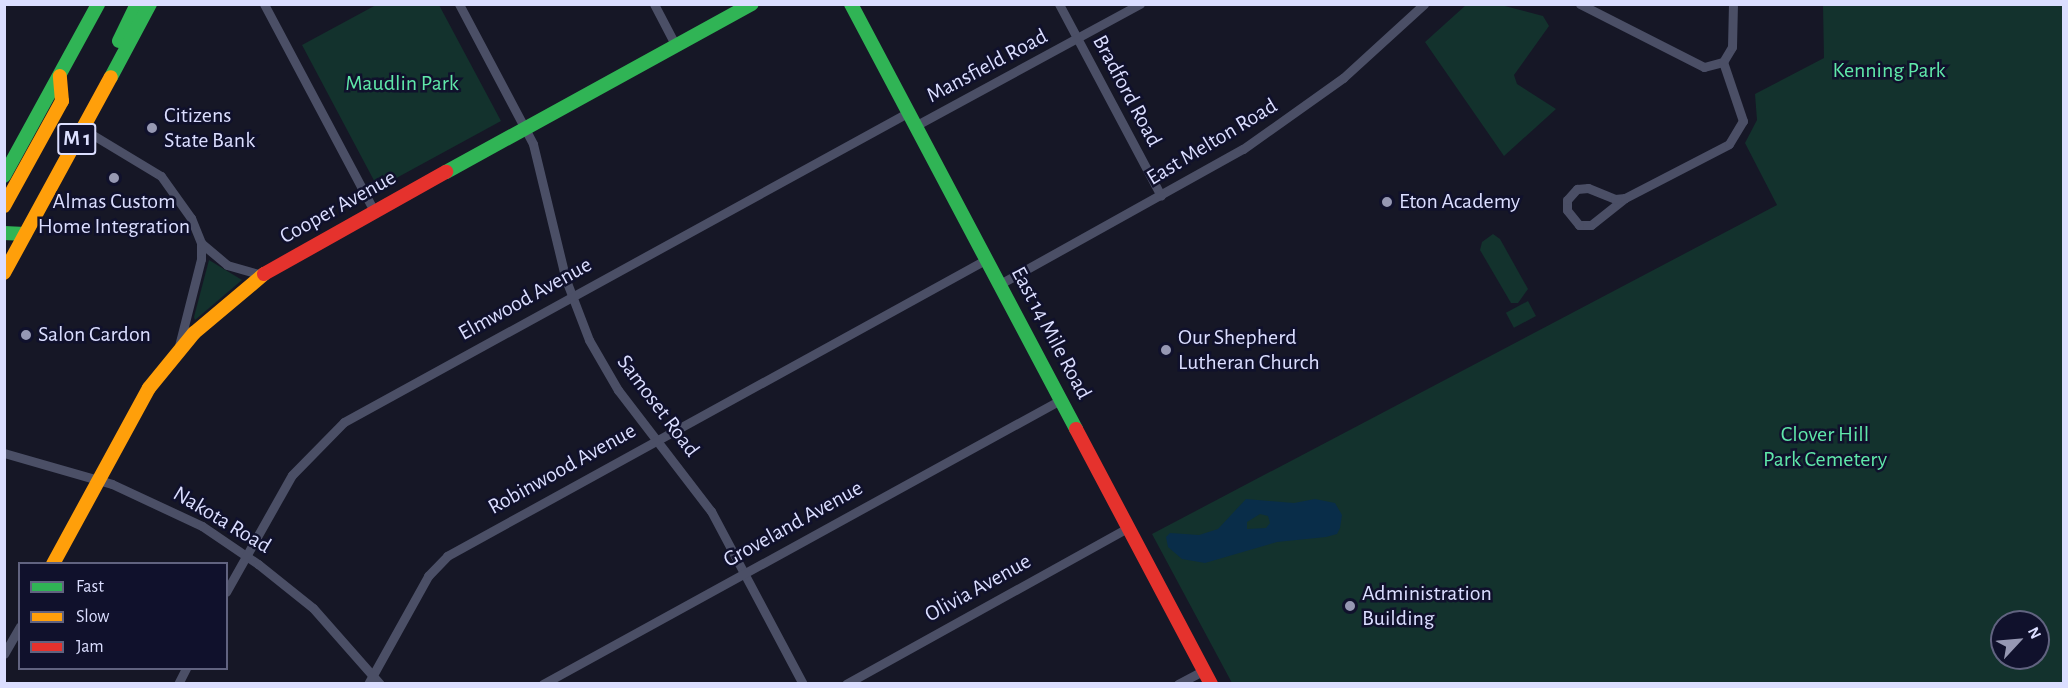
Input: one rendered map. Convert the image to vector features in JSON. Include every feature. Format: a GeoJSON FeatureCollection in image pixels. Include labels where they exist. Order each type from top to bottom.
{"type":"FeatureCollection","features":[{"type":"Feature","properties":{"kind":"main road","name":"M 1"},"geometry":{"type":"LineString","coordinates":[[4,176],[98,4]]}},
{"type":"Feature","properties":{"kind":"main road"},"geometry":{"type":"LineString","coordinates":[[106,86],[106,68],[137,4]]}},
{"type":"Feature","properties":{"kind":"main road","name":"M 1"},"geometry":{"type":"LineString","coordinates":[[4,273],[150,4]]}},
{"type":"Feature","properties":{"kind":"main road","name":"Cooper Avenue"},"geometry":{"type":"LineString","coordinates":[[54,562],[149,387],[178,350],[215,312],[262,275],[374,211],[752,4]]}},
{"type":"Feature","properties":{"kind":"main road","name":"East 14 Mile Road"},"geometry":{"type":"LineString","coordinates":[[851,4],[1211,684]]}},
{"type":"Feature","properties":{"kind":"main road"},"geometry":{"type":"LineString","coordinates":[[4,206],[62,101],[60,76]]}},
{"type":"Feature","properties":{"kind":"main road"},"geometry":{"type":"LineString","coordinates":[[4,233],[26,234]]}},
{"type":"Feature","properties":{"kind":"street"},"geometry":{"type":"LineString","coordinates":[[264,4],[374,211]]}},
{"type":"Feature","properties":{"kind":"street","name":"Samoset Road"},"geometry":{"type":"LineString","coordinates":[[459,4],[525,128],[540,168],[571,296],[611,380],[702,498],[746,572],[804,684]]}},
{"type":"Feature","properties":{"kind":"street"},"geometry":{"type":"LineString","coordinates":[[654,4],[676,46]]}},
{"type":"Feature","properties":{"kind":"street","name":"Bradford Road"},"geometry":{"type":"LineString","coordinates":[[1059,4],[1161,196]]}},
{"type":"Feature","properties":{"kind":"street","name":"Mansfield Road"},"geometry":{"type":"LineString","coordinates":[[915,126],[1078,40],[1140,4]]}},
{"type":"Feature","properties":{"kind":"street","name":"East Melton Road"},"geometry":{"type":"LineString","coordinates":[[1000,284],[1243,149],[1299,112],[1424,4]]}},
{"type":"Feature","properties":{"kind":"street"},"geometry":{"type":"LineString","coordinates":[[1580,4],[1690,62],[1704,67],[1726,58]]}},
{"type":"Feature","properties":{"kind":"street"},"geometry":{"type":"LineString","coordinates":[[1625,198],[1614,199],[1582,188],[1570,195],[1567,210],[1579,225],[1591,225],[1625,198],[1721,149],[1738,133],[1742,112],[1726,58],[1733,4]]}},
{"type":"Feature","properties":{"kind":"street","name":"Elmwood Avenue"},"geometry":{"type":"LineString","coordinates":[[228,588],[292,475],[330,433],[364,410],[909,112]]}},
{"type":"Feature","properties":{"kind":"street"},"geometry":{"type":"LineString","coordinates":[[83,129],[149,167],[166,181],[186,208],[201,243],[200,270],[178,350]]}},
{"type":"Feature","properties":{"kind":"street"},"geometry":{"type":"LineString","coordinates":[[201,243],[227,265],[262,275]]}},
{"type":"Feature","properties":{"kind":"street","name":"Robinwood Avenue"},"geometry":{"type":"LineString","coordinates":[[368,684],[428,576],[447,556],[987,259]]}},
{"type":"Feature","properties":{"kind":"street","name":"Groveland Avenue"},"geometry":{"type":"LineString","coordinates":[[543,684],[1062,399]]}},
{"type":"Feature","properties":{"kind":"street","name":"Nakota Road"},"geometry":{"type":"LineString","coordinates":[[4,453],[98,479],[171,510],[246,555],[313,608],[374,674],[380,684]]}},
{"type":"Feature","properties":{"kind":"street","name":"Olivia Avenue"},"geometry":{"type":"LineString","coordinates":[[846,684],[1129,527]]}},
{"type":"Feature","properties":{"kind":"street"},"geometry":{"type":"LineString","coordinates":[[4,654],[18,630]]}},
{"type":"Feature","properties":{"kind":"street"},"geometry":{"type":"LineString","coordinates":[[178,684],[185,670]]}},
{"type":"Feature","properties":{"kind":"street"},"geometry":{"type":"LineString","coordinates":[[1178,684],[1204,670]]}},
{"type":"Feature","properties":{"kind":"green space","name":"Maudlin Park"},"geometry":{"type":"Polygon","coordinates":[[[376,5],[439,5],[501,121],[378,188],[302,45],[376,5]]]}},
{"type":"Feature","properties":{"kind":"green space"},"geometry":{"type":"Polygon","coordinates":[[[1466,5],[1501,5],[1543,16],[1549,26],[1514,75],[1517,84],[1556,109],[1504,156],[1425,42],[1466,5]]]}},
{"type":"Feature","properties":{"kind":"green space","name":"Clover Hill Park Cemetery"},"geometry":{"type":"Polygon","coordinates":[[[1823,5],[2063,5],[2063,683],[1232,683],[1152,534],[1777,205],[1745,143],[1757,120],[1755,94],[1824,58],[1823,5]]]}},
{"type":"Feature","properties":{"kind":"green space"},"geometry":{"type":"Polygon","coordinates":[[[1493,234],[1500,239],[1528,289],[1518,303],[1511,303],[1480,250],[1482,242],[1493,234]]]}},
{"type":"Feature","properties":{"kind":"green space"},"geometry":{"type":"Polygon","coordinates":[[[209,260],[242,280],[195,320],[194,317],[209,260]]]}},
{"type":"Feature","properties":{"kind":"green space"},"geometry":{"type":"Polygon","coordinates":[[[1528,301],[1536,316],[1514,328],[1506,313],[1528,301]]]}},
{"type":"Feature","properties":{"kind":"water"},"geometry":{"type":"Polygon","coordinates":[[[1246,499],[1294,503],[1315,499],[1335,503],[1342,515],[1337,534],[1277,542],[1205,563],[1182,559],[1168,547],[1166,537],[1170,533],[1199,535],[1218,529],[1246,499]],[[1260,514],[1247,522],[1247,529],[1266,528],[1270,523],[1268,516],[1260,514]]]}},
{"type":"Feature","properties":{"kind":"traffic: fast"},"geometry":{"type":"LineString","coordinates":[[4,176],[98,4]]}},
{"type":"Feature","properties":{"kind":"traffic: fast"},"geometry":{"type":"LineString","coordinates":[[119,41],[137,4]]}},
{"type":"Feature","properties":{"kind":"traffic: fast"},"geometry":{"type":"LineString","coordinates":[[111,77],[150,4]]}},
{"type":"Feature","properties":{"kind":"traffic: fast"},"geometry":{"type":"LineString","coordinates":[[446,172],[752,4]]}},
{"type":"Feature","properties":{"kind":"traffic: fast"},"geometry":{"type":"LineString","coordinates":[[851,4],[1076,429]]}},
{"type":"Feature","properties":{"kind":"traffic: fast"},"geometry":{"type":"LineString","coordinates":[[4,233],[25,234]]}},
{"type":"Feature","properties":{"kind":"traffic: slow"},"geometry":{"type":"LineString","coordinates":[[4,206],[62,101],[60,76]]}},
{"type":"Feature","properties":{"kind":"traffic: slow"},"geometry":{"type":"LineString","coordinates":[[4,273],[111,77]]}},
{"type":"Feature","properties":{"kind":"traffic: slow"},"geometry":{"type":"LineString","coordinates":[[54,562],[149,388],[194,333],[264,274]]}},
{"type":"Feature","properties":{"kind":"traffic: jam"},"geometry":{"type":"LineString","coordinates":[[264,274],[446,172]]}},
{"type":"Feature","properties":{"kind":"traffic: jam"},"geometry":{"type":"LineString","coordinates":[[1076,429],[1211,684]]}},
{"type":"Feature","properties":{"kind":"place","name":"Citizens State Bank"},"geometry":{"type":"Point","coordinates":[152,128]}},
{"type":"Feature","properties":{"kind":"place","name":"Almas Custom Home Integration"},"geometry":{"type":"Point","coordinates":[114,178]}},
{"type":"Feature","properties":{"kind":"place","name":"Eton Academy"},"geometry":{"type":"Point","coordinates":[1387,202]}},
{"type":"Feature","properties":{"kind":"place","name":"Salon Cardon"},"geometry":{"type":"Point","coordinates":[26,335]}},
{"type":"Feature","properties":{"kind":"place","name":"Our Shepherd Lutheran Church"},"geometry":{"type":"Point","coordinates":[1166,350]}},
{"type":"Feature","properties":{"kind":"place","name":"Administration Building"},"geometry":{"type":"Point","coordinates":[1350,606]}},
{"type":"Feature","properties":{"kind":"park label","name":"Kenning Park"},"geometry":{"type":"Point","coordinates":[1889,71]}}]}
